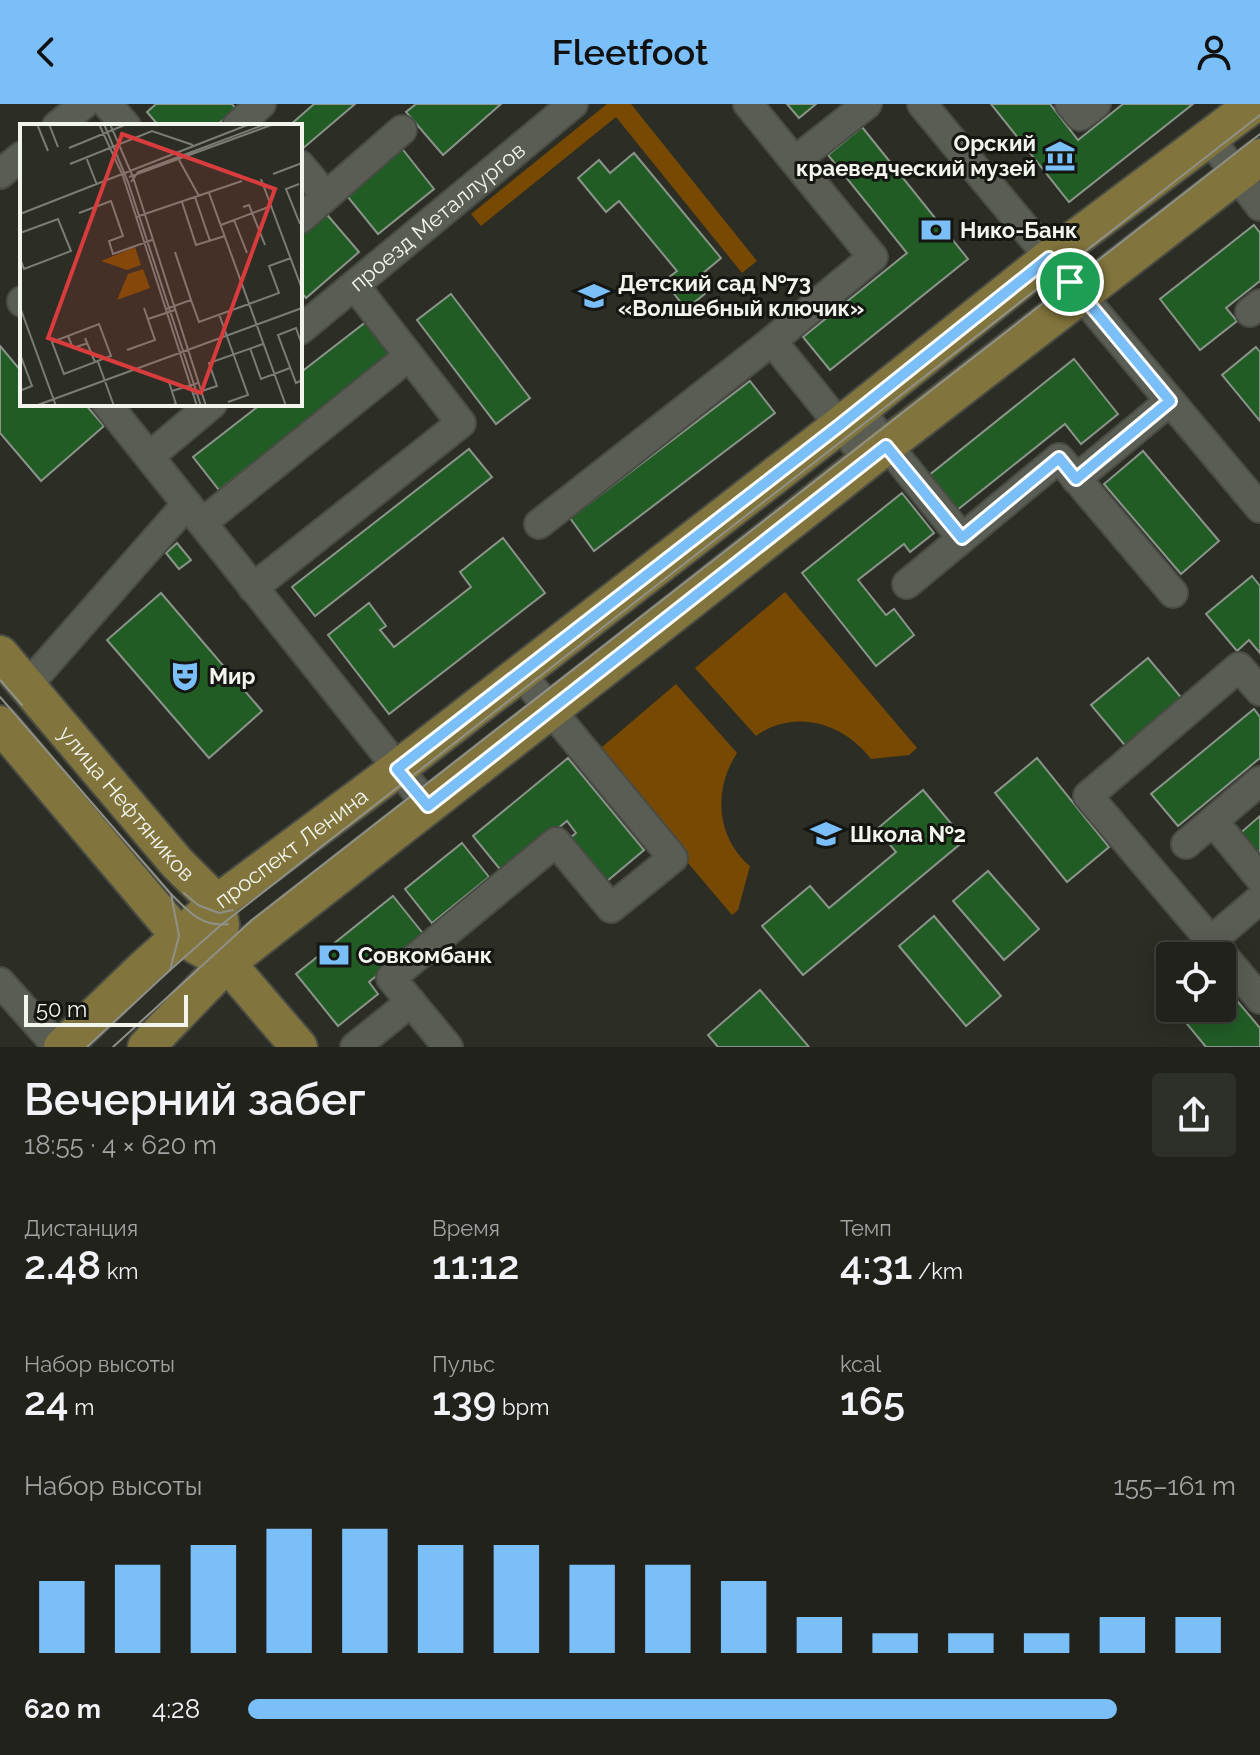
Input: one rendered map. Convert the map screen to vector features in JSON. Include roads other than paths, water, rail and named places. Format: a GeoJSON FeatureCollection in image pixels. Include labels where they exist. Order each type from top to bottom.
{"type":"FeatureCollection","features":[{"type":"Feature","properties":{"kind":"main road","name":"проспект Ленина"},"geometry":{"type":"LineString","coordinates":[[60,1047],[217,903],[397,769],[850,418],[1049,258],[1209,138],[1253,109]]}},
{"type":"Feature","properties":{"kind":"main road"},"geometry":{"type":"LineString","coordinates":[[146,1047],[227,963],[1248,165]]}},
{"type":"Feature","properties":{"kind":"main road","name":"улица Нефтяников"},"geometry":{"type":"LineString","coordinates":[[0,654],[177,863],[217,903]]}},
{"type":"Feature","properties":{"kind":"main road","name":"улица Нефтяников"},"geometry":{"type":"LineString","coordinates":[[0,724],[179,936],[227,963],[299,1047]]}},
{"type":"Feature","properties":{"kind":"main road"},"geometry":{"type":"LineString","coordinates":[[217,903],[227,963]]}},
{"type":"Feature","properties":{"kind":"street"},"geometry":{"type":"LineString","coordinates":[[59,124],[83,104]]}},
{"type":"Feature","properties":{"kind":"street"},"geometry":{"type":"LineString","coordinates":[[107,104],[124,124]]}},
{"type":"Feature","properties":{"kind":"street","name":"проезд Металлургов"},"geometry":{"type":"LineString","coordinates":[[302,327],[573,104]]}},
{"type":"Feature","properties":{"kind":"street"},"geometry":{"type":"LineString","coordinates":[[539,524],[772,341],[873,257],[748,104]]}},
{"type":"Feature","properties":{"kind":"street"},"geometry":{"type":"LineString","coordinates":[[795,161],[867,104]]}},
{"type":"Feature","properties":{"kind":"street"},"geometry":{"type":"LineString","coordinates":[[922,104],[1260,508]]}},
{"type":"Feature","properties":{"kind":"street"},"geometry":{"type":"LineString","coordinates":[[1070,104],[1080,116],[1096,104]]}},
{"type":"Feature","properties":{"kind":"street"},"geometry":{"type":"LineString","coordinates":[[302,217],[402,130]]}},
{"type":"Feature","properties":{"kind":"street"},"geometry":{"type":"LineString","coordinates":[[1209,138],[1248,165],[1260,206]]}},
{"type":"Feature","properties":{"kind":"street"},"geometry":{"type":"LineString","coordinates":[[0,174],[20,158]]}},
{"type":"Feature","properties":{"kind":"street"},"geometry":{"type":"LineString","coordinates":[[302,167],[326,196]]}},
{"type":"Feature","properties":{"kind":"street"},"geometry":{"type":"LineString","coordinates":[[253,588],[461,423],[355,286]]}},
{"type":"Feature","properties":{"kind":"street"},"geometry":{"type":"LineString","coordinates":[[772,341],[850,418],[877,453],[962,538]]}},
{"type":"Feature","properties":{"kind":"street"},"geometry":{"type":"LineString","coordinates":[[27,686],[194,513],[409,356]]}},
{"type":"Feature","properties":{"kind":"street"},"geometry":{"type":"LineString","coordinates":[[1076,479],[1170,401]]}},
{"type":"Feature","properties":{"kind":"street"},"geometry":{"type":"LineString","coordinates":[[109,406],[428,806]]}},
{"type":"Feature","properties":{"kind":"street"},"geometry":{"type":"LineString","coordinates":[[150,456],[210,406]]}},
{"type":"Feature","properties":{"kind":"street"},"geometry":{"type":"LineString","coordinates":[[907,584],[1059,458],[1173,593]]}},
{"type":"Feature","properties":{"kind":"street"},"geometry":{"type":"LineString","coordinates":[[1260,691],[1239,667],[1088,796],[1260,999]]}},
{"type":"Feature","properties":{"kind":"street"},"geometry":{"type":"LineString","coordinates":[[448,1047],[391,978],[556,842],[611,908],[673,858],[520,673]]}},
{"type":"Feature","properties":{"kind":"street"},"geometry":{"type":"LineString","coordinates":[[1186,844],[1260,781]]}},
{"type":"Feature","properties":{"kind":"street"},"geometry":{"type":"LineString","coordinates":[[1213,821],[1260,878]]}},
{"type":"Feature","properties":{"kind":"street"},"geometry":{"type":"LineString","coordinates":[[1211,941],[1260,899]]}},
{"type":"Feature","properties":{"kind":"street"},"geometry":{"type":"LineString","coordinates":[[0,982],[60,1047]]}},
{"type":"Feature","properties":{"kind":"street"},"geometry":{"type":"LineString","coordinates":[[355,1047],[411,1002]]}},
{"type":"Feature","properties":{"kind":"tram line"},"geometry":{"type":"LineString","coordinates":[[87,1047],[221,925],[1260,115]]}},
{"type":"Feature","properties":{"kind":"tram line"},"geometry":{"type":"LineString","coordinates":[[113,1047],[252,920],[1260,134]]}},
{"type":"Feature","properties":{"kind":"tram line"},"geometry":{"type":"LineString","coordinates":[[0,680],[22,705]]}},
{"type":"Feature","properties":{"kind":"tram line"},"geometry":{"type":"LineString","coordinates":[[0,697],[189,912],[210,923],[228,924]]}},
{"type":"Feature","properties":{"kind":"tram line"},"geometry":{"type":"LineString","coordinates":[[184,893],[198,905],[219,913],[233,910]]}},
{"type":"Feature","properties":{"kind":"tram line"},"geometry":{"type":"LineString","coordinates":[[170,970],[179,936],[171,894]]}},
{"type":"Feature","properties":{"kind":"place","name":"Орский краеведческий музей"},"geometry":{"type":"Point","coordinates":[1060,156]}},
{"type":"Feature","properties":{"kind":"place","name":"Нико-Банк"},"geometry":{"type":"Point","coordinates":[936,230]}},
{"type":"Feature","properties":{"kind":"place","name":"Детский сад №73 «Волшебный ключик»"},"geometry":{"type":"Point","coordinates":[594,296]}},
{"type":"Feature","properties":{"kind":"place","name":"Мир"},"geometry":{"type":"Point","coordinates":[185,676]}},
{"type":"Feature","properties":{"kind":"place","name":"Школа №2"},"geometry":{"type":"Point","coordinates":[826,834]}},
{"type":"Feature","properties":{"kind":"place","name":"Совкомбанк"},"geometry":{"type":"Point","coordinates":[334,955]}}]}
